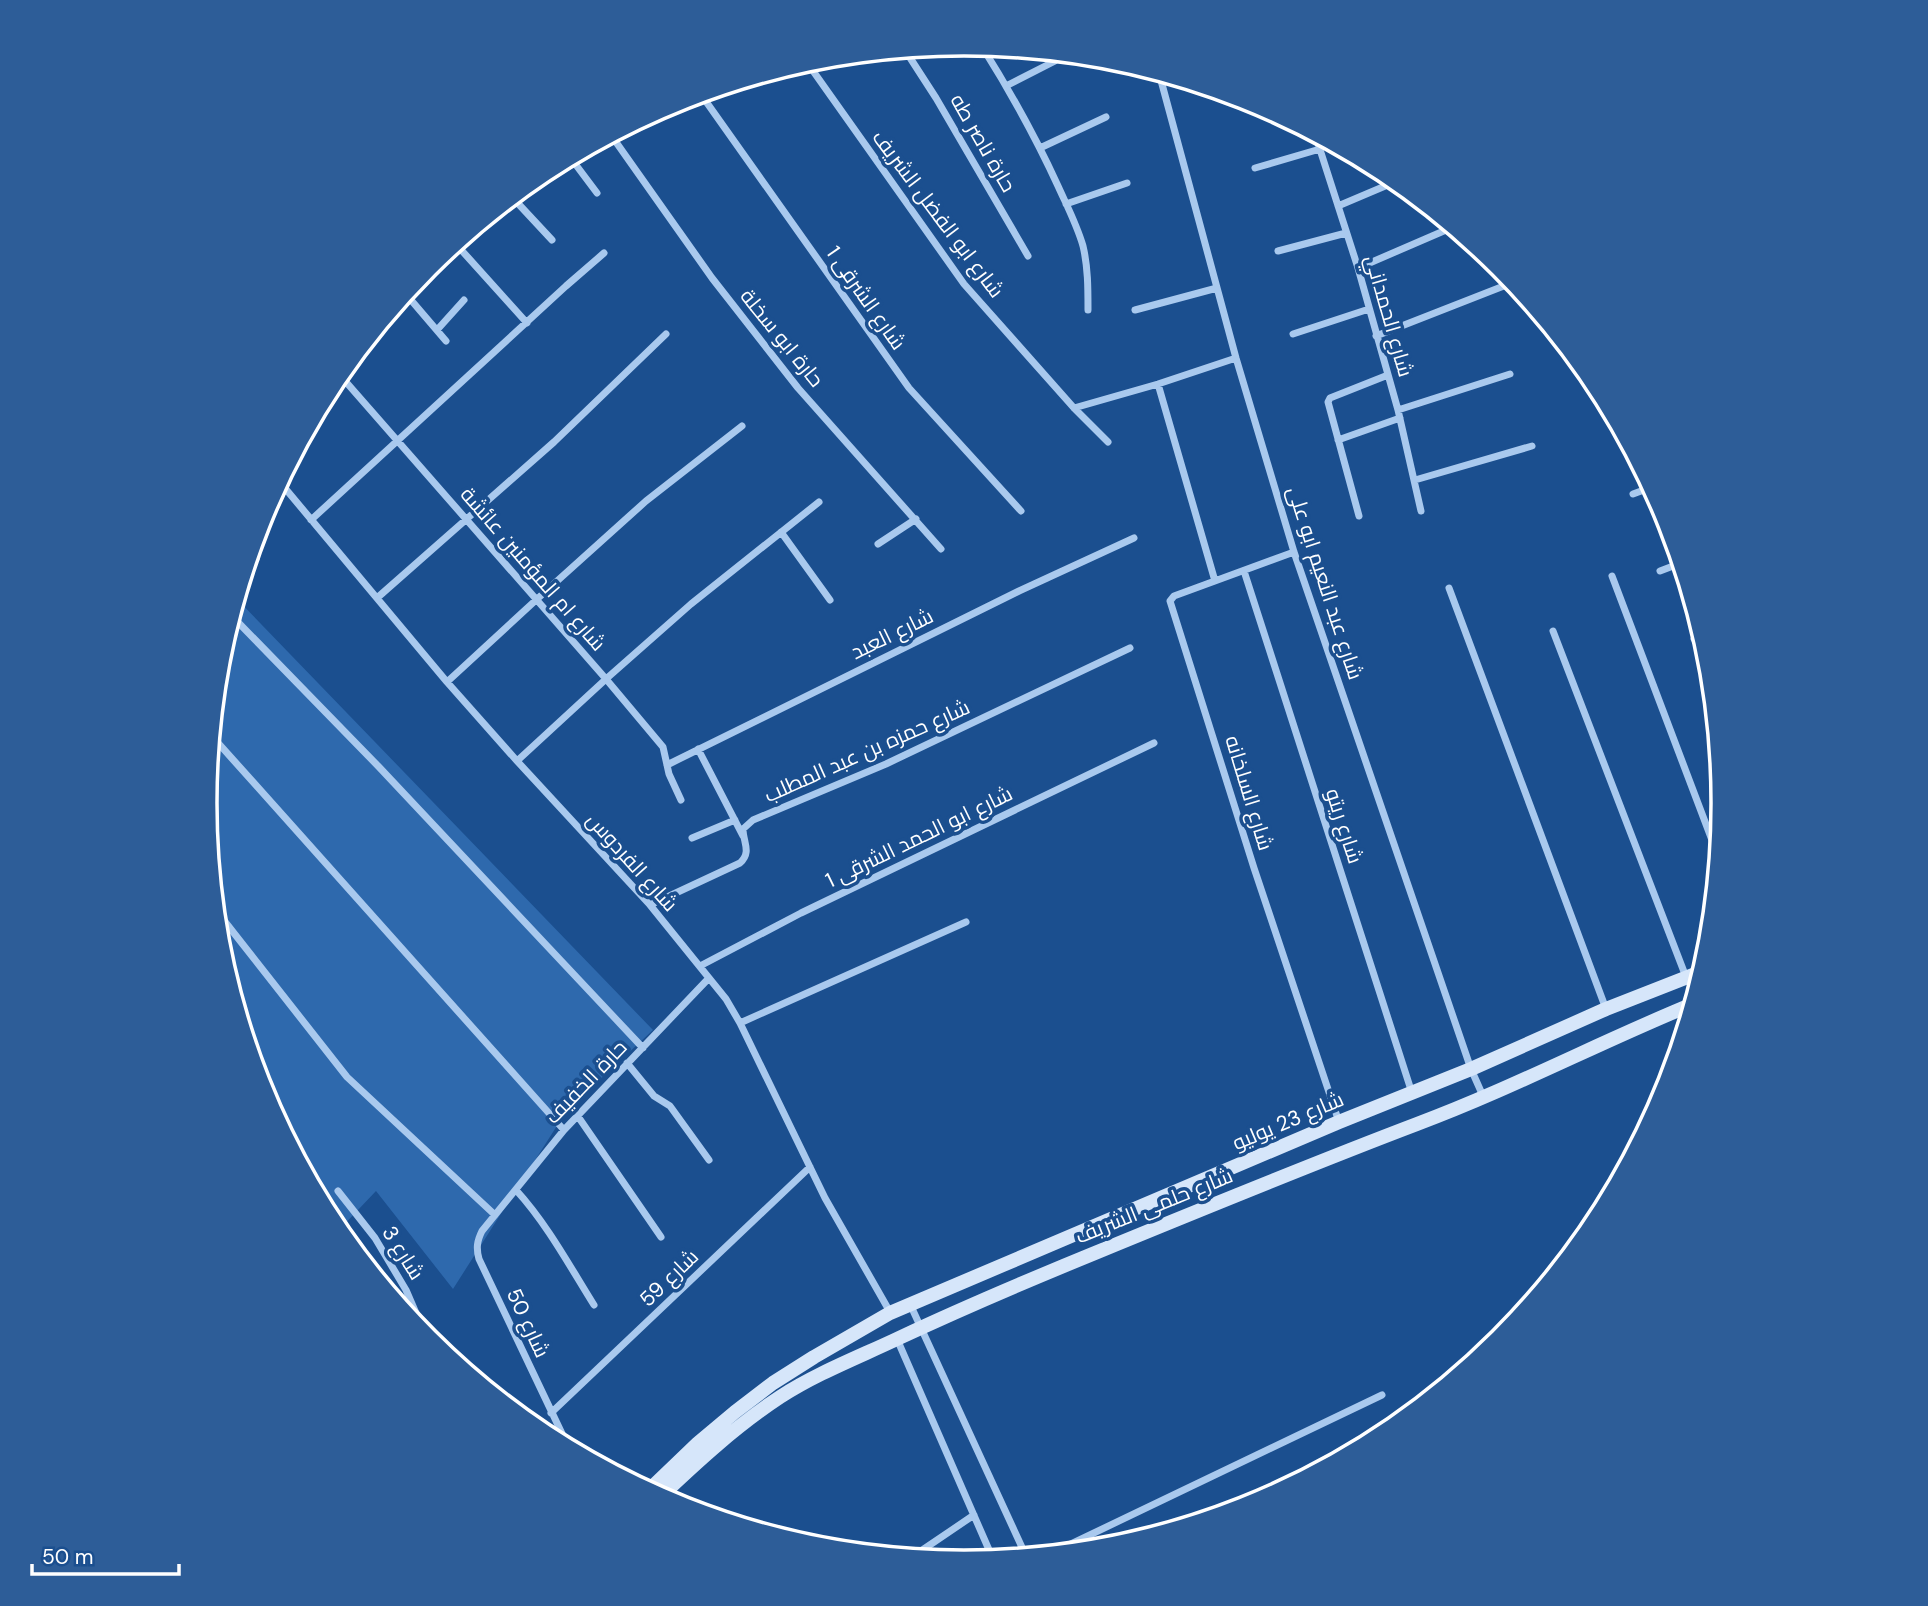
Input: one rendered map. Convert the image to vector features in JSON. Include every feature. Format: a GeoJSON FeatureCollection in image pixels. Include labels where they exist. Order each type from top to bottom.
{"type":"FeatureCollection","features":[{"type":"Feature","properties":{"kind":"street"},"geometry":{"type":"LineString","coordinates":[[988,57],[1040,148],[1066,204],[1083,247],[1088,278],[1088,310]]}},
{"type":"Feature","properties":{"kind":"street","name":"حارة ناصر طه"},"geometry":{"type":"LineString","coordinates":[[910,58],[1028,256]]}},
{"type":"Feature","properties":{"kind":"street"},"geometry":{"type":"LineString","coordinates":[[1006,86],[1054,61]]}},
{"type":"Feature","properties":{"kind":"street","name":"شارع ابو الفضل الشريف"},"geometry":{"type":"LineString","coordinates":[[813,71],[964,284],[1074,408],[1108,442]]}},
{"type":"Feature","properties":{"kind":"street","name":"شارع عبد النعيم ابو على"},"geometry":{"type":"LineString","coordinates":[[1162,82],[1236,358],[1294,552],[1471,1069],[1483,1096]]}},
{"type":"Feature","properties":{"kind":"street","name":"شارع الشرقى 1"},"geometry":{"type":"LineString","coordinates":[[707,102],[909,388],[1021,510]]}},
{"type":"Feature","properties":{"kind":"street"},"geometry":{"type":"LineString","coordinates":[[1040,148],[1106,117]]}},
{"type":"Feature","properties":{"kind":"street","name":"حارة ابو سخلة"},"geometry":{"type":"LineString","coordinates":[[616,142],[712,278],[798,388],[941,549]]}},
{"type":"Feature","properties":{"kind":"street","name":"شارع الحمداني"},"geometry":{"type":"LineString","coordinates":[[1319,146],[1399,414],[1421,511]]}},
{"type":"Feature","properties":{"kind":"street"},"geometry":{"type":"LineString","coordinates":[[1255,168],[1320,149]]}},
{"type":"Feature","properties":{"kind":"street"},"geometry":{"type":"LineString","coordinates":[[576,165],[597,193]]}},
{"type":"Feature","properties":{"kind":"street"},"geometry":{"type":"LineString","coordinates":[[1066,204],[1127,183]]}},
{"type":"Feature","properties":{"kind":"street"},"geometry":{"type":"LineString","coordinates":[[1338,205],[1385,186]]}},
{"type":"Feature","properties":{"kind":"street"},"geometry":{"type":"LineString","coordinates":[[518,204],[552,240]]}},
{"type":"Feature","properties":{"kind":"street"},"geometry":{"type":"LineString","coordinates":[[1357,268],[1444,231]]}},
{"type":"Feature","properties":{"kind":"street"},"geometry":{"type":"LineString","coordinates":[[1278,251],[1346,233]]}},
{"type":"Feature","properties":{"kind":"street"},"geometry":{"type":"LineString","coordinates":[[462,250],[527,323]]}},
{"type":"Feature","properties":{"kind":"street"},"geometry":{"type":"LineString","coordinates":[[312,520],[604,253]]}},
{"type":"Feature","properties":{"kind":"street"},"geometry":{"type":"LineString","coordinates":[[1376,337],[1503,286]]}},
{"type":"Feature","properties":{"kind":"street"},"geometry":{"type":"LineString","coordinates":[[1135,310],[1217,288]]}},
{"type":"Feature","properties":{"kind":"street"},"geometry":{"type":"LineString","coordinates":[[411,300],[446,341]]}},
{"type":"Feature","properties":{"kind":"street"},"geometry":{"type":"LineString","coordinates":[[437,330],[464,300]]}},
{"type":"Feature","properties":{"kind":"street"},"geometry":{"type":"LineString","coordinates":[[1293,334],[1369,309]]}},
{"type":"Feature","properties":{"kind":"street"},"geometry":{"type":"LineString","coordinates":[[377,598],[554,442],[666,334]]}},
{"type":"Feature","properties":{"kind":"street"},"geometry":{"type":"LineString","coordinates":[[1074,408],[1236,358]]}},
{"type":"Feature","properties":{"kind":"street"},"geometry":{"type":"LineString","coordinates":[[1338,440],[1399,414],[1510,374]]}},
{"type":"Feature","properties":{"kind":"street"},"geometry":{"type":"LineString","coordinates":[[1359,516],[1328,402],[1330,398],[1388,375]]}},
{"type":"Feature","properties":{"kind":"street","name":"شارع ام المؤمنين عائشة"},"geometry":{"type":"LineString","coordinates":[[347,383],[663,747],[669,775],[681,800]]}},
{"type":"Feature","properties":{"kind":"street"},"geometry":{"type":"LineString","coordinates":[[1157,384],[1215,581]]}},
{"type":"Feature","properties":{"kind":"street"},"geometry":{"type":"LineString","coordinates":[[447,682],[646,501],[742,426]]}},
{"type":"Feature","properties":{"kind":"street"},"geometry":{"type":"LineString","coordinates":[[1415,480],[1531,446]]}},
{"type":"Feature","properties":{"kind":"street","name":"شارع الفردوس"},"geometry":{"type":"LineString","coordinates":[[286,490],[447,682],[650,905],[726,999],[825,1198],[890,1313]]}},
{"type":"Feature","properties":{"kind":"street"},"geometry":{"type":"LineString","coordinates":[[1633,494],[1642,491]]}},
{"type":"Feature","properties":{"kind":"street"},"geometry":{"type":"LineString","coordinates":[[517,761],[691,604],[819,502]]}},
{"type":"Feature","properties":{"kind":"street"},"geometry":{"type":"LineString","coordinates":[[878,544],[916,519]]}},
{"type":"Feature","properties":{"kind":"street"},"geometry":{"type":"LineString","coordinates":[[780,532],[830,600]]}},
{"type":"Feature","properties":{"kind":"street","name":"شارع العبد"},"geometry":{"type":"LineString","coordinates":[[667,765],[1019,591],[1134,538]]}},
{"type":"Feature","properties":{"kind":"street","name":"شارع السلخانه"},"geometry":{"type":"LineString","coordinates":[[1294,552],[1174,596],[1170,601],[1254,868],[1339,1122]]}},
{"type":"Feature","properties":{"kind":"street"},"geometry":{"type":"LineString","coordinates":[[1660,571],[1672,566]]}},
{"type":"Feature","properties":{"kind":"street","name":"شارع ريتو"},"geometry":{"type":"LineString","coordinates":[[1244,570],[1412,1093]]}},
{"type":"Feature","properties":{"kind":"street"},"geometry":{"type":"LineString","coordinates":[[1612,576],[1710,834]]}},
{"type":"Feature","properties":{"kind":"street"},"geometry":{"type":"LineString","coordinates":[[1449,587],[1606,1009]]}},
{"type":"Feature","properties":{"kind":"street"},"geometry":{"type":"LineString","coordinates":[[239,623],[388,776],[643,1048]]}},
{"type":"Feature","properties":{"kind":"street"},"geometry":{"type":"LineString","coordinates":[[1553,631],[1686,978]]}},
{"type":"Feature","properties":{"kind":"street","name":"شارع حمزه بن عبد المطلب"},"geometry":{"type":"LineString","coordinates":[[650,905],[740,863],[747,853],[743,829],[753,820],[886,764],[1130,649]]}},
{"type":"Feature","properties":{"kind":"street","name":"شارع ابو الحمد الشرقى 1"},"geometry":{"type":"LineString","coordinates":[[700,966],[802,913],[1154,743]]}},
{"type":"Feature","properties":{"kind":"street"},"geometry":{"type":"LineString","coordinates":[[220,745],[564,1130]]}},
{"type":"Feature","properties":{"kind":"street"},"geometry":{"type":"LineString","coordinates":[[698,749],[743,837]]}},
{"type":"Feature","properties":{"kind":"street"},"geometry":{"type":"LineString","coordinates":[[692,838],[735,820]]}},
{"type":"Feature","properties":{"kind":"street"},"geometry":{"type":"LineString","coordinates":[[740,1023],[966,922]]}},
{"type":"Feature","properties":{"kind":"street"},"geometry":{"type":"LineString","coordinates":[[227,924],[347,1077],[495,1215]]}},
{"type":"Feature","properties":{"kind":"street","name":"شارع 23 يوليو"},"geometry":{"type":"LineString","coordinates":[[890,1313],[1339,1122],[1471,1069],[1606,1009],[1691,976]]}},
{"type":"Feature","properties":{"kind":"street","name":"حارة الخفيف"},"geometry":{"type":"LineString","coordinates":[[495,1215],[577,1115],[709,978]]}},
{"type":"Feature","properties":{"kind":"street","name":"شارع حلمى الشريف"},"geometry":{"type":"LineString","coordinates":[[669,1489],[742,1424],[781,1396],[822,1373],[996,1293],[1344,1151],[1420,1123],[1682,1009]]}},
{"type":"Feature","properties":{"kind":"street"},"geometry":{"type":"LineString","coordinates":[[627,1063],[654,1096],[670,1105],[709,1160]]}},
{"type":"Feature","properties":{"kind":"street"},"geometry":{"type":"LineString","coordinates":[[577,1115],[661,1237]]}},
{"type":"Feature","properties":{"kind":"street","name":"شارع 59"},"geometry":{"type":"LineString","coordinates":[[551,1413],[810,1167]]}},
{"type":"Feature","properties":{"kind":"street"},"geometry":{"type":"LineString","coordinates":[[516,1190],[533,1208],[594,1305]]}},
{"type":"Feature","properties":{"kind":"street","name":"شارع 3"},"geometry":{"type":"LineString","coordinates":[[338,1191],[375,1238],[400,1279],[413,1307]]}},
{"type":"Feature","properties":{"kind":"street","name":"شارع 50"},"geometry":{"type":"LineString","coordinates":[[495,1215],[478,1240],[476,1250],[560,1431]]}},
{"type":"Feature","properties":{"kind":"street"},"geometry":{"type":"LineString","coordinates":[[910,1304],[1022,1547]]}},
{"type":"Feature","properties":{"kind":"street"},"geometry":{"type":"LineString","coordinates":[[656,1483],[698,1443],[773,1383],[890,1313]]}},
{"type":"Feature","properties":{"kind":"street"},"geometry":{"type":"LineString","coordinates":[[862,1328],[874,1349]]}},
{"type":"Feature","properties":{"kind":"street"},"geometry":{"type":"LineString","coordinates":[[897,1339],[989,1549]]}},
{"type":"Feature","properties":{"kind":"street"},"geometry":{"type":"LineString","coordinates":[[1076,1542],[1382,1395]]}},
{"type":"Feature","properties":{"kind":"street"},"geometry":{"type":"LineString","coordinates":[[925,1548],[974,1515]]}},
{"type":"Feature","properties":{"kind":"shaded area"},"geometry":{"type":"Polygon","coordinates":[[[243,606],[653,1030],[567,1110],[453,1289],[376,1191],[346,1222],[317,1176],[274,1089],[242,996],[231,949],[223,901],[217,803],[223,705],[243,606]]]}}]}
